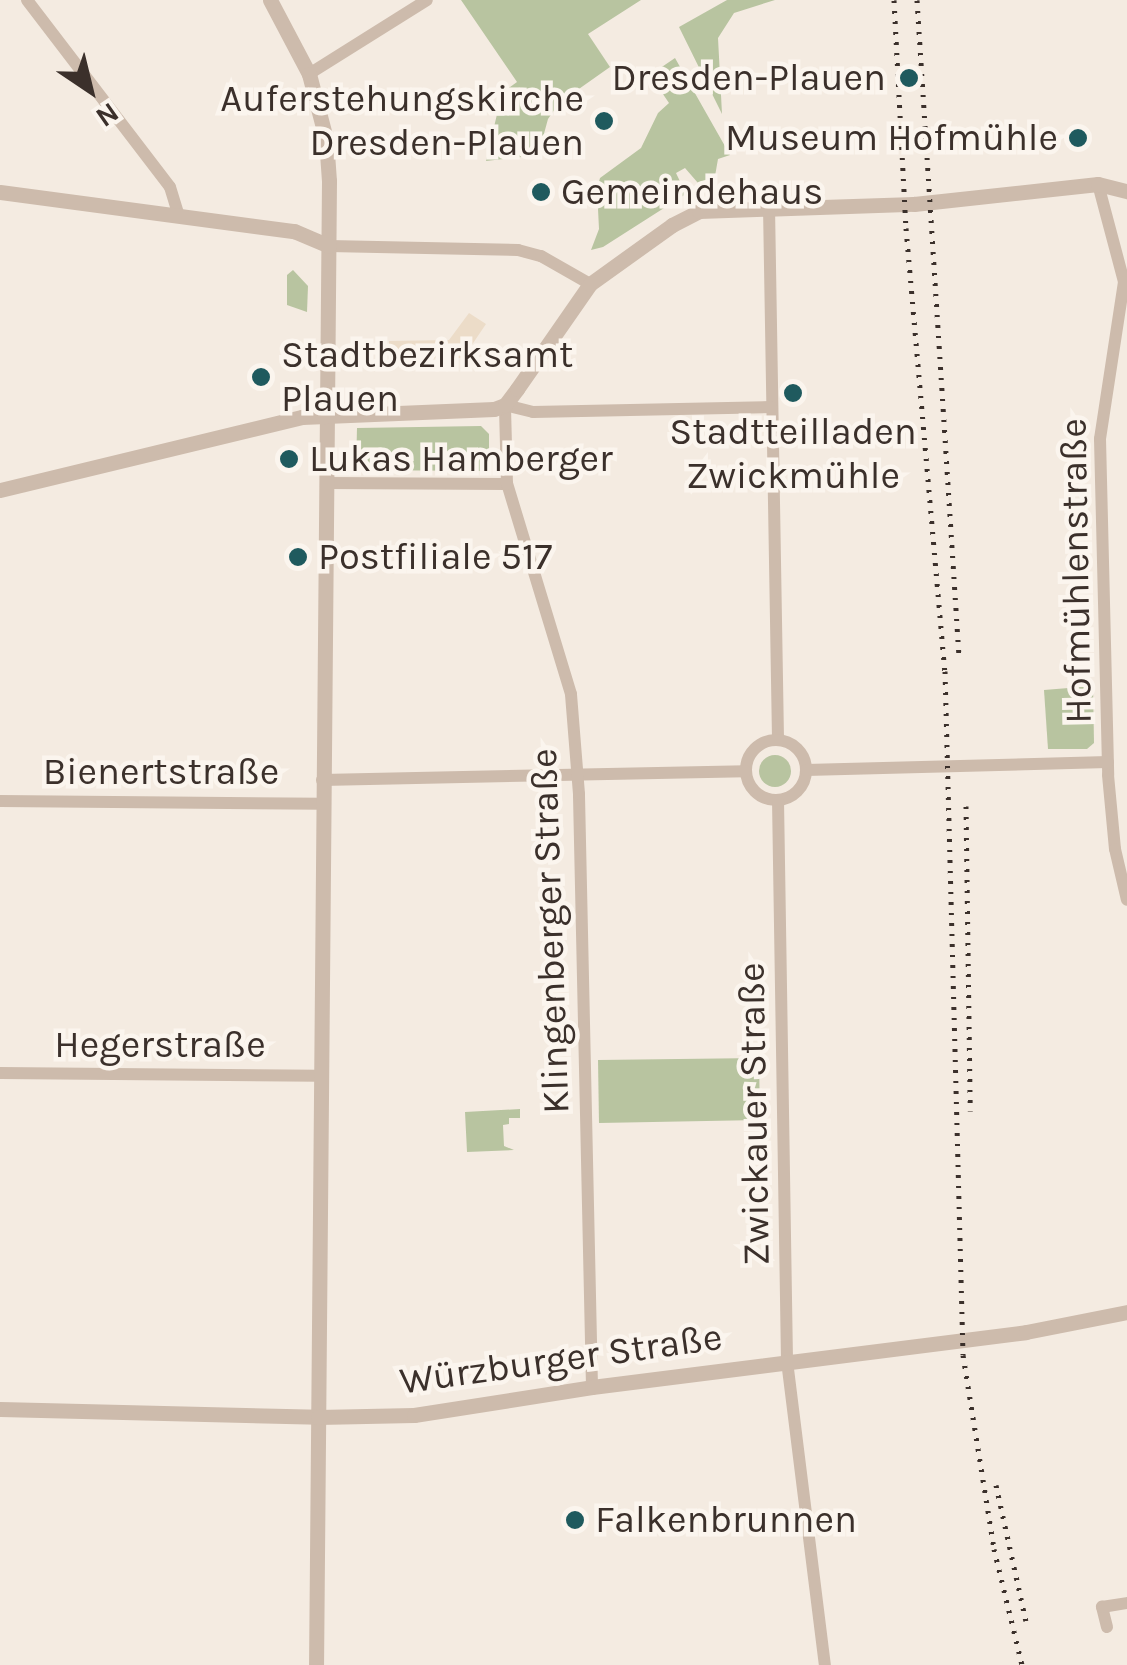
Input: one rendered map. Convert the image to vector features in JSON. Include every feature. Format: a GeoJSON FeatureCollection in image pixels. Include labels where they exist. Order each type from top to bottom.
{"type":"FeatureCollection","features":[{"type":"Feature","properties":{"kind":"street"},"geometry":{"type":"LineString","coordinates":[[27,0],[176,195],[178,214]]}},
{"type":"Feature","properties":{"kind":"street"},"geometry":{"type":"LineString","coordinates":[[270,0],[309,74],[326,139],[329,246],[316,1665]]}},
{"type":"Feature","properties":{"kind":"street"},"geometry":{"type":"LineString","coordinates":[[309,74],[427,0]]}},
{"type":"Feature","properties":{"kind":"street"},"geometry":{"type":"LineString","coordinates":[[504,405],[590,284],[690,214],[722,207],[914,204],[1103,184],[1127,177]]}},
{"type":"Feature","properties":{"kind":"street"},"geometry":{"type":"LineString","coordinates":[[1103,184],[1127,191]]}},
{"type":"Feature","properties":{"kind":"street","name":"Hofmühlenstraße"},"geometry":{"type":"LineString","coordinates":[[1103,184],[1124,282],[1100,440],[1108,762],[1116,850],[1127,900]]}},
{"type":"Feature","properties":{"kind":"street"},"geometry":{"type":"LineString","coordinates":[[0,192],[294,231],[329,246],[494,247],[541,256],[590,284]]}},
{"type":"Feature","properties":{"kind":"street"},"geometry":{"type":"LineString","coordinates":[[769,207],[778,740]]}},
{"type":"Feature","properties":{"kind":"street"},"geometry":{"type":"LineString","coordinates":[[0,490],[327,414],[483,412],[504,405],[532,412],[771,406]]}},
{"type":"Feature","properties":{"kind":"street","name":"Klingenberger Straße"},"geometry":{"type":"LineString","coordinates":[[504,405],[507,484],[571,694],[577,776],[592,1386]]}},
{"type":"Feature","properties":{"kind":"street"},"geometry":{"type":"LineString","coordinates":[[326,483],[507,484]]}},
{"type":"Feature","properties":{"kind":"street"},"geometry":{"type":"LineString","coordinates":[[778,740],[798,749],[806,770],[797,791],[778,800],[755,792],[746,771],[755,748],[778,740]]}},
{"type":"Feature","properties":{"kind":"street"},"geometry":{"type":"LineString","coordinates":[[806,770],[1108,762]]}},
{"type":"Feature","properties":{"kind":"street","name":"Bienertstraße"},"geometry":{"type":"LineString","coordinates":[[322,780],[746,771]]}},
{"type":"Feature","properties":{"kind":"street","name":"Zwickauer Straße"},"geometry":{"type":"LineString","coordinates":[[778,800],[787,1361],[826,1665]]}},
{"type":"Feature","properties":{"kind":"street","name":"Bienertstraße"},"geometry":{"type":"LineString","coordinates":[[0,801],[322,804]]}},
{"type":"Feature","properties":{"kind":"street","name":"Hegerstraße"},"geometry":{"type":"LineString","coordinates":[[0,1074],[319,1076]]}},
{"type":"Feature","properties":{"kind":"street","name":"Würzburger Straße"},"geometry":{"type":"LineString","coordinates":[[0,1409],[318,1417],[414,1415],[592,1386],[995,1336],[1127,1312]]}},
{"type":"Feature","properties":{"kind":"street"},"geometry":{"type":"LineString","coordinates":[[1106,1626],[1102,1607],[1127,1603]]}},
{"type":"Feature","properties":{"kind":"green space"},"geometry":{"type":"Polygon","coordinates":[[[461,0],[641,0],[588,34],[610,67],[559,103],[548,119],[542,141],[549,154],[486,161],[502,93],[517,82],[461,0]]]}},
{"type":"Feature","properties":{"kind":"green space"},"geometry":{"type":"Polygon","coordinates":[[[727,0],[775,0],[734,13],[718,38],[722,114],[679,27],[727,0]]]}},
{"type":"Feature","properties":{"kind":"green space"},"geometry":{"type":"Polygon","coordinates":[[[675,58],[730,155],[718,159],[715,176],[698,183],[685,168],[676,173],[686,194],[603,247],[591,250],[599,229],[600,178],[641,148],[658,113],[669,103],[650,75],[675,58]]]}},
{"type":"Feature","properties":{"kind":"green space"},"geometry":{"type":"Polygon","coordinates":[[[293,270],[308,286],[307,312],[287,305],[287,275],[293,270]]]}},
{"type":"Feature","properties":{"kind":"green space"},"geometry":{"type":"Polygon","coordinates":[[[481,426],[489,434],[489,463],[482,471],[356,470],[357,428],[481,426]]]}},
{"type":"Feature","properties":{"kind":"green space"},"geometry":{"type":"Polygon","coordinates":[[[1093,686],[1094,743],[1087,749],[1048,749],[1044,690],[1093,686]]]}},
{"type":"Feature","properties":{"kind":"green space"},"geometry":{"type":"Polygon","coordinates":[[[775,755],[786,760],[791,771],[786,782],[775,787],[764,782],[759,771],[764,760],[775,755]]]}},
{"type":"Feature","properties":{"kind":"green space"},"geometry":{"type":"Polygon","coordinates":[[[759,1058],[760,1120],[599,1123],[598,1060],[759,1058]]]}},
{"type":"Feature","properties":{"kind":"green space"},"geometry":{"type":"Polygon","coordinates":[[[520,1109],[520,1118],[509,1118],[509,1124],[503,1125],[504,1146],[514,1150],[467,1152],[465,1112],[520,1109]]]}},
{"type":"Feature","properties":{"kind":"shaded area"},"geometry":{"type":"Polygon","coordinates":[[[469,313],[486,324],[463,358],[389,359],[389,341],[449,340],[469,313]]]}},
{"type":"Feature","properties":{"kind":"railway"},"geometry":{"type":"LineString","coordinates":[[894,0],[906,228],[945,671],[963,1355],[994,1549],[1022,1665]]}},
{"type":"Feature","properties":{"kind":"railway"},"geometry":{"type":"LineString","coordinates":[[917,0],[959,656]]}},
{"type":"Feature","properties":{"kind":"railway"},"geometry":{"type":"LineString","coordinates":[[966,806],[970,1111]]}},
{"type":"Feature","properties":{"kind":"railway"},"geometry":{"type":"LineString","coordinates":[[996,1485],[1026,1621]]}},
{"type":"Feature","properties":{"kind":"place","name":"Dresden-Plauen"},"geometry":{"type":"Point","coordinates":[909,78]}},
{"type":"Feature","properties":{"kind":"place","name":"Auferstehungskirche Dresden-Plauen"},"geometry":{"type":"Point","coordinates":[604,121]}},
{"type":"Feature","properties":{"kind":"place","name":"Museum Hofmühle"},"geometry":{"type":"Point","coordinates":[1078,138]}},
{"type":"Feature","properties":{"kind":"place","name":"Gemeindehaus"},"geometry":{"type":"Point","coordinates":[541,192]}},
{"type":"Feature","properties":{"kind":"place","name":"Stadtbezirksamt Plauen"},"geometry":{"type":"Point","coordinates":[261,377]}},
{"type":"Feature","properties":{"kind":"place","name":"Stadtteilladen Zwickmühle"},"geometry":{"type":"Point","coordinates":[793,393]}},
{"type":"Feature","properties":{"kind":"place","name":"Lukas Hamberger"},"geometry":{"type":"Point","coordinates":[289,459]}},
{"type":"Feature","properties":{"kind":"place","name":"Postfiliale 517"},"geometry":{"type":"Point","coordinates":[298,557]}},
{"type":"Feature","properties":{"kind":"place","name":"Falkenbrunnen"},"geometry":{"type":"Point","coordinates":[575,1520]}}]}
